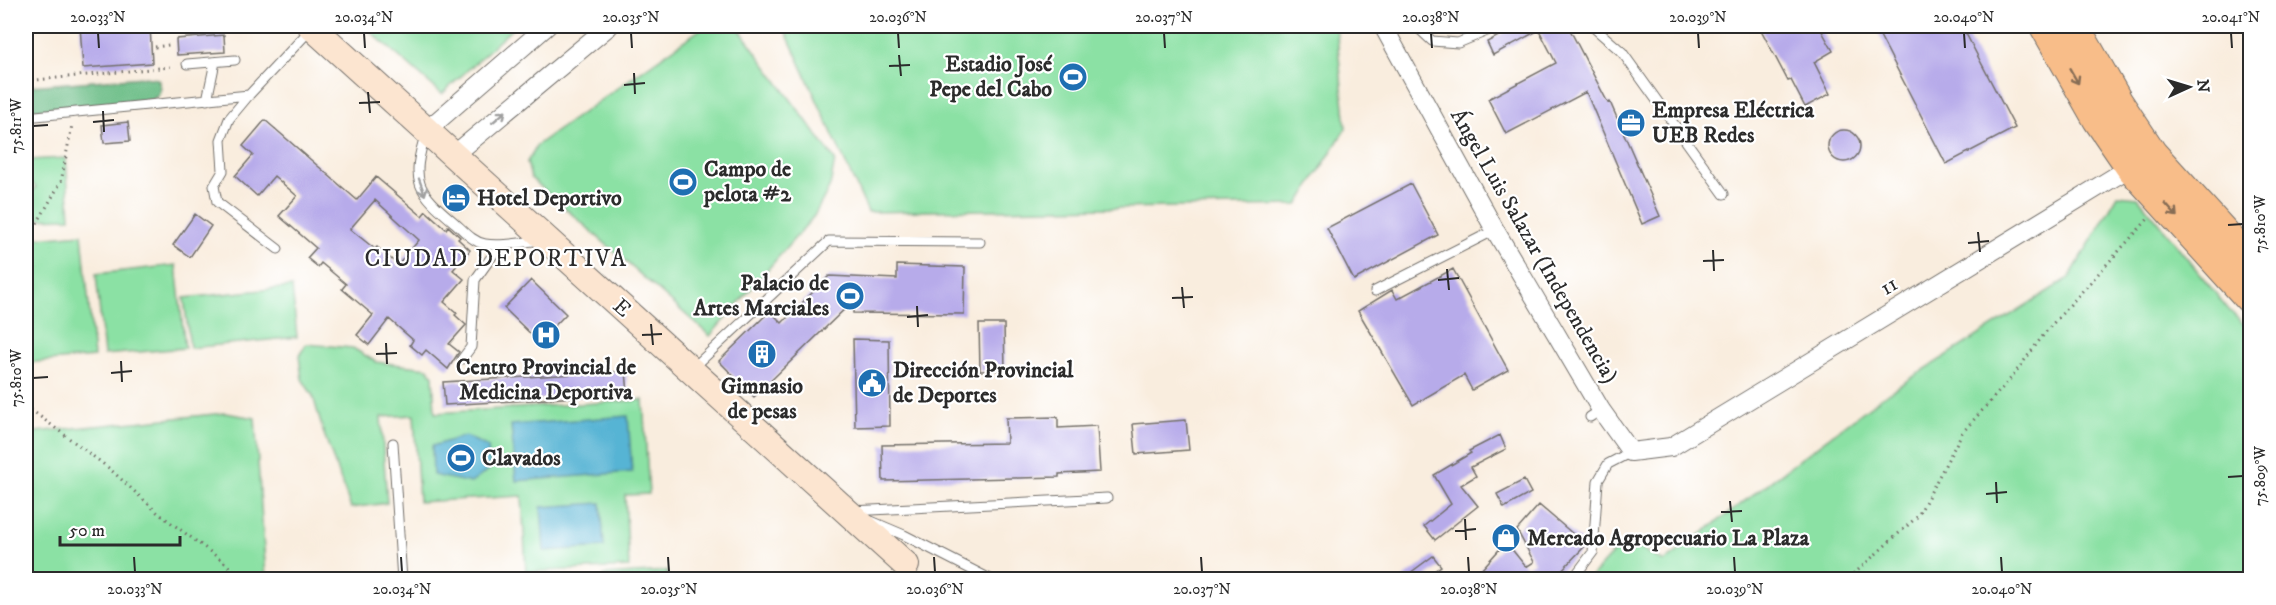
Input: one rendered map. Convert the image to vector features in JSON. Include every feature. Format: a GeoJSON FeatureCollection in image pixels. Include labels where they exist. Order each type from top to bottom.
{"type":"FeatureCollection","features":[{"type":"Feature","properties":{"kind":"highway"},"geometry":{"type":"LineString","coordinates":[[2046,26],[2099,119],[2250,263]]}},
{"type":"Feature","properties":{"kind":"highway"},"geometry":{"type":"LineString","coordinates":[[2073,26],[2117,103],[2142,161],[2166,204],[2250,297]]}},
{"type":"Feature","properties":{"kind":"street","name":"E"},"geometry":{"type":"LineString","coordinates":[[312,26],[847,511],[906,569]]}},
{"type":"Feature","properties":{"kind":"street"},"geometry":{"type":"LineString","coordinates":[[427,130],[547,26]]}},
{"type":"Feature","properties":{"kind":"street"},"geometry":{"type":"LineString","coordinates":[[454,155],[609,26]]}},
{"type":"Feature","properties":{"kind":"street","name":"Ángel Luis Salazar (Independencia)"},"geometry":{"type":"LineString","coordinates":[[1383,26],[1595,413],[1631,452]]}},
{"type":"Feature","properties":{"kind":"street","name":"11"},"geometry":{"type":"LineString","coordinates":[[1631,452],[1671,447],[2142,161]]}},
{"type":"Feature","properties":{"kind":"lane"},"geometry":{"type":"LineString","coordinates":[[278,249],[217,202],[214,186],[223,171],[221,140],[230,119],[249,95],[312,26]]}},
{"type":"Feature","properties":{"kind":"lane"},"geometry":{"type":"LineString","coordinates":[[1416,26],[1432,41],[1458,43],[1499,26]]}},
{"type":"Feature","properties":{"kind":"lane"},"geometry":{"type":"LineString","coordinates":[[1592,26],[1622,52],[1724,194]]}},
{"type":"Feature","properties":{"kind":"lane"},"geometry":{"type":"LineString","coordinates":[[187,64],[236,60]]}},
{"type":"Feature","properties":{"kind":"lane"},"geometry":{"type":"LineString","coordinates":[[207,99],[215,62]]}},
{"type":"Feature","properties":{"kind":"lane"},"geometry":{"type":"LineString","coordinates":[[26,109],[26,117],[249,95]]}},
{"type":"Feature","properties":{"kind":"lane"},"geometry":{"type":"LineString","coordinates":[[427,130],[418,158],[418,172],[420,185],[428,200],[476,242],[500,245],[545,239]]}},
{"type":"Feature","properties":{"kind":"lane"},"geometry":{"type":"LineString","coordinates":[[1375,291],[1495,231]]}},
{"type":"Feature","properties":{"kind":"lane"},"geometry":{"type":"LineString","coordinates":[[691,370],[829,241],[980,242]]}},
{"type":"Feature","properties":{"kind":"lane"},"geometry":{"type":"LineString","coordinates":[[462,359],[471,347],[475,280],[500,245]]}},
{"type":"Feature","properties":{"kind":"lane"},"geometry":{"type":"LineString","coordinates":[[393,443],[402,579]]}},
{"type":"Feature","properties":{"kind":"lane"},"geometry":{"type":"LineString","coordinates":[[1572,579],[1593,552],[1598,481],[1608,464],[1631,452]]}},
{"type":"Feature","properties":{"kind":"lane"},"geometry":{"type":"LineString","coordinates":[[847,511],[1107,498]]}},
{"type":"Feature","properties":{"kind":"lane"},"geometry":{"type":"LineString","coordinates":[[847,511],[904,535],[992,579]]}},
{"type":"Feature","properties":{"kind":"path"},"geometry":{"type":"LineString","coordinates":[[155,47],[169,45]]}},
{"type":"Feature","properties":{"kind":"path"},"geometry":{"type":"LineString","coordinates":[[26,81],[170,67]]}},
{"type":"Feature","properties":{"kind":"path"},"geometry":{"type":"LineString","coordinates":[[26,226],[36,225],[61,182],[74,112]]}},
{"type":"Feature","properties":{"kind":"path"},"geometry":{"type":"LineString","coordinates":[[1843,579],[1857,571],[1918,516],[1962,433],[2012,377],[2048,329],[2141,225],[2166,204]]}},
{"type":"Feature","properties":{"kind":"path"},"geometry":{"type":"LineString","coordinates":[[26,406],[110,469],[158,513],[244,579]]}},
{"type":"Feature","properties":{"kind":"green space"},"geometry":{"type":"Polygon","coordinates":[[[364,26],[515,26],[442,94],[364,26]]]}},
{"type":"Feature","properties":{"kind":"green space","name":"Campo de pelota #2"},"geometry":{"type":"Polygon","coordinates":[[[705,26],[737,26],[835,160],[830,186],[814,216],[710,336],[531,178],[527,162],[537,145],[705,26]]]}},
{"type":"Feature","properties":{"kind":"green space","name":"Estadio José Pepe del Cabo"},"geometry":{"type":"Polygon","coordinates":[[[783,26],[1336,26],[1346,128],[1298,205],[868,212],[783,26]]]}},
{"type":"Feature","properties":{"kind":"green space"},"geometry":{"type":"Polygon","coordinates":[[[144,77],[158,79],[161,88],[158,96],[151,100],[33,110],[31,86],[144,77]]]}},
{"type":"Feature","properties":{"kind":"green space"},"geometry":{"type":"Polygon","coordinates":[[[26,127],[28,160],[66,158],[70,218],[26,219],[26,200],[36,187],[26,178],[26,127]]]}},
{"type":"Feature","properties":{"kind":"green space"},"geometry":{"type":"Polygon","coordinates":[[[2118,195],[2138,197],[2229,310],[2250,330],[2250,579],[1588,580],[1626,539],[1664,562],[1889,392],[2069,278],[2118,195]]]}},
{"type":"Feature","properties":{"kind":"green space"},"geometry":{"type":"Polygon","coordinates":[[[82,234],[94,357],[26,363],[26,239],[82,234]]]}},
{"type":"Feature","properties":{"kind":"green space"},"geometry":{"type":"Polygon","coordinates":[[[176,265],[185,348],[104,355],[96,274],[176,265]]]}},
{"type":"Feature","properties":{"kind":"green space"},"geometry":{"type":"Polygon","coordinates":[[[292,287],[297,337],[190,348],[184,298],[292,287]]]}},
{"type":"Feature","properties":{"kind":"green space"},"geometry":{"type":"Polygon","coordinates":[[[306,344],[353,348],[376,362],[428,368],[433,376],[435,413],[643,400],[649,494],[625,495],[629,567],[526,572],[522,496],[419,502],[414,415],[381,417],[387,503],[351,508],[313,396],[302,379],[299,356],[306,344]]]}},
{"type":"Feature","properties":{"kind":"green space"},"geometry":{"type":"Polygon","coordinates":[[[225,413],[255,418],[266,579],[26,579],[26,433],[225,413]]]}},
{"type":"Feature","properties":{"kind":"green space"},"geometry":{"type":"Polygon","coordinates":[[[667,571],[668,579],[604,579],[604,575],[667,571]]]}},
{"type":"Feature","properties":{"kind":"water"},"geometry":{"type":"Polygon","coordinates":[[[628,416],[632,472],[516,481],[511,425],[628,416]]]}},
{"type":"Feature","properties":{"kind":"water","name":"Clavados"},"geometry":{"type":"Polygon","coordinates":[[[465,436],[488,447],[490,469],[471,483],[433,475],[432,446],[465,436]]]}},
{"type":"Feature","properties":{"kind":"water"},"geometry":{"type":"Polygon","coordinates":[[[601,503],[604,547],[544,551],[541,507],[601,503]]]}},
{"type":"Feature","properties":{"kind":"building"},"geometry":{"type":"Polygon","coordinates":[[[80,26],[150,26],[152,63],[83,68],[80,26]]]}},
{"type":"Feature","properties":{"kind":"building"},"geometry":{"type":"Polygon","coordinates":[[[1517,26],[1568,26],[1608,103],[1610,102],[1660,216],[1642,224],[1586,92],[1506,134],[1488,99],[1556,63],[1539,30],[1493,55],[1487,42],[1517,26]]]}},
{"type":"Feature","properties":{"kind":"building"},"geometry":{"type":"Polygon","coordinates":[[[1759,26],[1819,26],[1833,51],[1814,62],[1830,94],[1805,107],[1791,80],[1788,81],[1759,26]]]}},
{"type":"Feature","properties":{"kind":"building"},"geometry":{"type":"Polygon","coordinates":[[[1875,26],[1962,26],[2015,128],[1946,164],[1875,26]]]}},
{"type":"Feature","properties":{"kind":"building"},"geometry":{"type":"Polygon","coordinates":[[[224,35],[225,52],[177,55],[176,39],[224,35]]]}},
{"type":"Feature","properties":{"kind":"building"},"geometry":{"type":"Polygon","coordinates":[[[265,120],[357,200],[376,177],[422,216],[426,211],[446,229],[448,226],[460,237],[458,239],[470,250],[453,270],[464,279],[444,302],[466,325],[449,344],[459,352],[448,369],[426,350],[422,355],[410,345],[413,340],[389,319],[369,345],[357,335],[373,315],[342,289],[346,284],[321,263],[318,267],[307,258],[316,248],[279,216],[297,196],[274,176],[257,196],[235,176],[253,155],[243,146],[265,120]],[[375,200],[350,229],[398,265],[419,240],[375,200]]]}},
{"type":"Feature","properties":{"kind":"building"},"geometry":{"type":"Polygon","coordinates":[[[128,122],[130,141],[104,143],[102,125],[128,122]]]}},
{"type":"Feature","properties":{"kind":"building"},"geometry":{"type":"Polygon","coordinates":[[[1844,130],[1855,135],[1860,146],[1855,157],[1844,162],[1833,157],[1828,146],[1833,135],[1844,130]]]}},
{"type":"Feature","properties":{"kind":"building"},"geometry":{"type":"Polygon","coordinates":[[[1411,184],[1438,235],[1354,280],[1327,228],[1411,184]]]}},
{"type":"Feature","properties":{"kind":"building"},"geometry":{"type":"Polygon","coordinates":[[[195,214],[211,226],[190,257],[173,245],[195,214]]]}},
{"type":"Feature","properties":{"kind":"building"},"geometry":{"type":"Polygon","coordinates":[[[897,265],[965,267],[964,314],[853,313],[852,302],[754,397],[719,361],[770,311],[782,323],[829,276],[897,279],[897,265]]]}},
{"type":"Feature","properties":{"kind":"building"},"geometry":{"type":"Polygon","coordinates":[[[1453,269],[1508,370],[1472,390],[1464,375],[1413,405],[1358,311],[1392,290],[1397,299],[1453,269]]]}},
{"type":"Feature","properties":{"kind":"building"},"geometry":{"type":"Polygon","coordinates":[[[531,280],[566,314],[539,342],[504,308],[531,280]]]}},
{"type":"Feature","properties":{"kind":"building"},"geometry":{"type":"Polygon","coordinates":[[[979,324],[1004,324],[1005,370],[980,371],[979,324]]]}},
{"type":"Feature","properties":{"kind":"building","name":"Dirección Provincial de Deportes"},"geometry":{"type":"Polygon","coordinates":[[[853,339],[889,340],[890,426],[855,427],[853,339]]]}},
{"type":"Feature","properties":{"kind":"building"},"geometry":{"type":"Polygon","coordinates":[[[626,371],[628,394],[445,405],[443,382],[626,371]]]}},
{"type":"Feature","properties":{"kind":"building"},"geometry":{"type":"Polygon","coordinates":[[[1058,417],[1058,428],[1097,426],[1100,472],[1059,474],[1059,477],[883,481],[882,445],[1007,443],[1006,418],[1058,417]]]}},
{"type":"Feature","properties":{"kind":"building"},"geometry":{"type":"Polygon","coordinates":[[[1186,420],[1189,450],[1136,454],[1133,424],[1186,420]]]}},
{"type":"Feature","properties":{"kind":"building"},"geometry":{"type":"Polygon","coordinates":[[[1500,435],[1506,449],[1471,467],[1476,476],[1461,485],[1478,506],[1435,540],[1424,526],[1451,504],[1434,475],[1471,453],[1469,451],[1500,435]]]}},
{"type":"Feature","properties":{"kind":"building"},"geometry":{"type":"Polygon","coordinates":[[[1524,480],[1531,493],[1504,508],[1497,494],[1524,480]]]}},
{"type":"Feature","properties":{"kind":"building"},"geometry":{"type":"Polygon","coordinates":[[[1539,505],[1586,545],[1553,579],[1473,579],[1506,542],[1526,567],[1534,562],[1517,530],[1539,505]]]}},
{"type":"Feature","properties":{"kind":"building"},"geometry":{"type":"Polygon","coordinates":[[[1433,556],[1441,566],[1423,579],[1402,579],[1433,556]]]}},
{"type":"Feature","properties":{"kind":"place","name":"Estadio José Pepe del Cabo"},"geometry":{"type":"Point","coordinates":[1073,77]}},
{"type":"Feature","properties":{"kind":"place","name":"Empresa Eléctrica UEB Redes"},"geometry":{"type":"Point","coordinates":[1631,123]}},
{"type":"Feature","properties":{"kind":"place","name":"Campo de pelota #2"},"geometry":{"type":"Point","coordinates":[683,182]}},
{"type":"Feature","properties":{"kind":"place","name":"Hotel Deportivo"},"geometry":{"type":"Point","coordinates":[456,198]}},
{"type":"Feature","properties":{"kind":"place","name":"Palacio de Artes Marciales"},"geometry":{"type":"Point","coordinates":[850,296]}},
{"type":"Feature","properties":{"kind":"place","name":"Centro Provincial de Medicina Deportiva"},"geometry":{"type":"Point","coordinates":[546,335]}},
{"type":"Feature","properties":{"kind":"place","name":"Gimnasio de pesas"},"geometry":{"type":"Point","coordinates":[762,354]}},
{"type":"Feature","properties":{"kind":"place","name":"Dirección Provincial de Deportes"},"geometry":{"type":"Point","coordinates":[872,383]}},
{"type":"Feature","properties":{"kind":"place","name":"Clavados"},"geometry":{"type":"Point","coordinates":[461,458]}},
{"type":"Feature","properties":{"kind":"place","name":"Mercado Agropecuario La Plaza"},"geometry":{"type":"Point","coordinates":[1506,538]}},
{"type":"Feature","properties":{"kind":"district","name":"CIUDAD DEPORTIVA"},"geometry":{"type":"Point","coordinates":[496,259]}}]}
